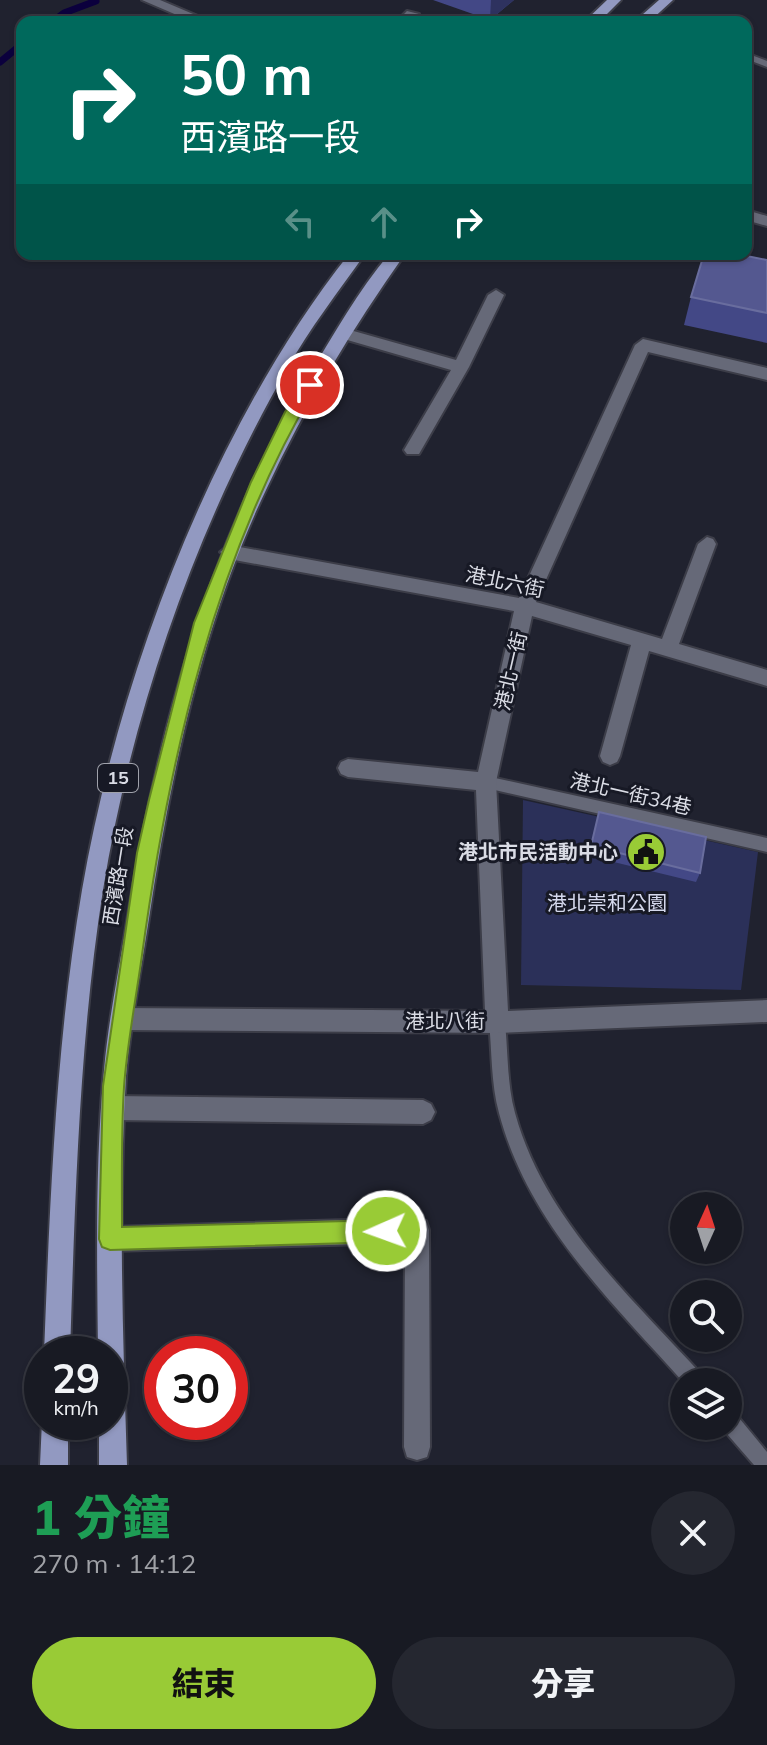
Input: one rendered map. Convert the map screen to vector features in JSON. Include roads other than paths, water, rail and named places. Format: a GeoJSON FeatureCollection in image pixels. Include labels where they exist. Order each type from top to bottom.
{"type":"FeatureCollection","features":[{"type":"Feature","properties":{"kind":"main road"},"geometry":{"type":"LineString","coordinates":[[598,16],[615,0]]}},
{"type":"Feature","properties":{"kind":"main road"},"geometry":{"type":"LineString","coordinates":[[653,16],[667,0]]}},
{"type":"Feature","properties":{"kind":"main road","name":"西濱路一段"},"geometry":{"type":"LineString","coordinates":[[58,1336],[67,1146],[81,970],[104,832],[135,714],[155,642],[235,449],[287,351],[352,260]]}},
{"type":"Feature","properties":{"kind":"main road","name":"西濱路一段"},"geometry":{"type":"LineString","coordinates":[[113,1465],[110,1239],[113,1108],[147,853],[158,800],[202,623],[229,552],[293,412],[393,260]]}},
{"type":"Feature","properties":{"kind":"main road"},"geometry":{"type":"LineString","coordinates":[[54,1465],[55,1440]]}},
{"type":"Feature","properties":{"kind":"street"},"geometry":{"type":"LineString","coordinates":[[148,0],[189,16]]}},
{"type":"Feature","properties":{"kind":"street"},"geometry":{"type":"LineString","coordinates":[[413,450],[461,367],[496,295]]}},
{"type":"Feature","properties":{"kind":"street"},"geometry":{"type":"LineString","coordinates":[[343,333],[461,367]]}},
{"type":"Feature","properties":{"kind":"street","name":"港北一街"},"geometry":{"type":"LineString","coordinates":[[497,1022],[486,782],[525,606],[643,345],[767,374]]}},
{"type":"Feature","properties":{"kind":"street"},"geometry":{"type":"LineString","coordinates":[[668,648],[707,544]]}},
{"type":"Feature","properties":{"kind":"street","name":"港北六街"},"geometry":{"type":"LineString","coordinates":[[229,552],[525,606],[767,678]]}},
{"type":"Feature","properties":{"kind":"street"},"geometry":{"type":"LineString","coordinates":[[610,756],[642,641]]}},
{"type":"Feature","properties":{"kind":"street"},"geometry":{"type":"LineString","coordinates":[[348,768],[486,782]]}},
{"type":"Feature","properties":{"kind":"street","name":"港北八街"},"geometry":{"type":"LineString","coordinates":[[123,1019],[497,1022],[767,1011]]}},
{"type":"Feature","properties":{"kind":"street"},"geometry":{"type":"LineString","coordinates":[[113,1108],[423,1112]]}},
{"type":"Feature","properties":{"kind":"street"},"geometry":{"type":"LineString","coordinates":[[110,1239],[417,1230],[417,1447]]}},
{"type":"Feature","properties":{"kind":"lane","name":"港北一街34巷"},"geometry":{"type":"LineString","coordinates":[[486,782],[767,845]]}},
{"type":"Feature","properties":{"kind":"lane"},"geometry":{"type":"LineString","coordinates":[[497,1022],[507,1113],[526,1168],[581,1258],[682,1368]]}},
{"type":"Feature","properties":{"kind":"lane"},"geometry":{"type":"LineString","coordinates":[[742,1437],[766,1465]]}},
{"type":"Feature","properties":{"kind":"waterway"},"geometry":{"type":"LineString","coordinates":[[60,16],[96,1]]}},
{"type":"Feature","properties":{"kind":"waterway"},"geometry":{"type":"LineString","coordinates":[[0,62],[16,49]]}},
{"type":"Feature","properties":{"kind":"place","name":"港北市民活動中心"},"geometry":{"type":"Point","coordinates":[646,852]}},
{"type":"Feature","properties":{"kind":"park label","name":"港北崇和公園"},"geometry":{"type":"Point","coordinates":[607,903]}}]}
